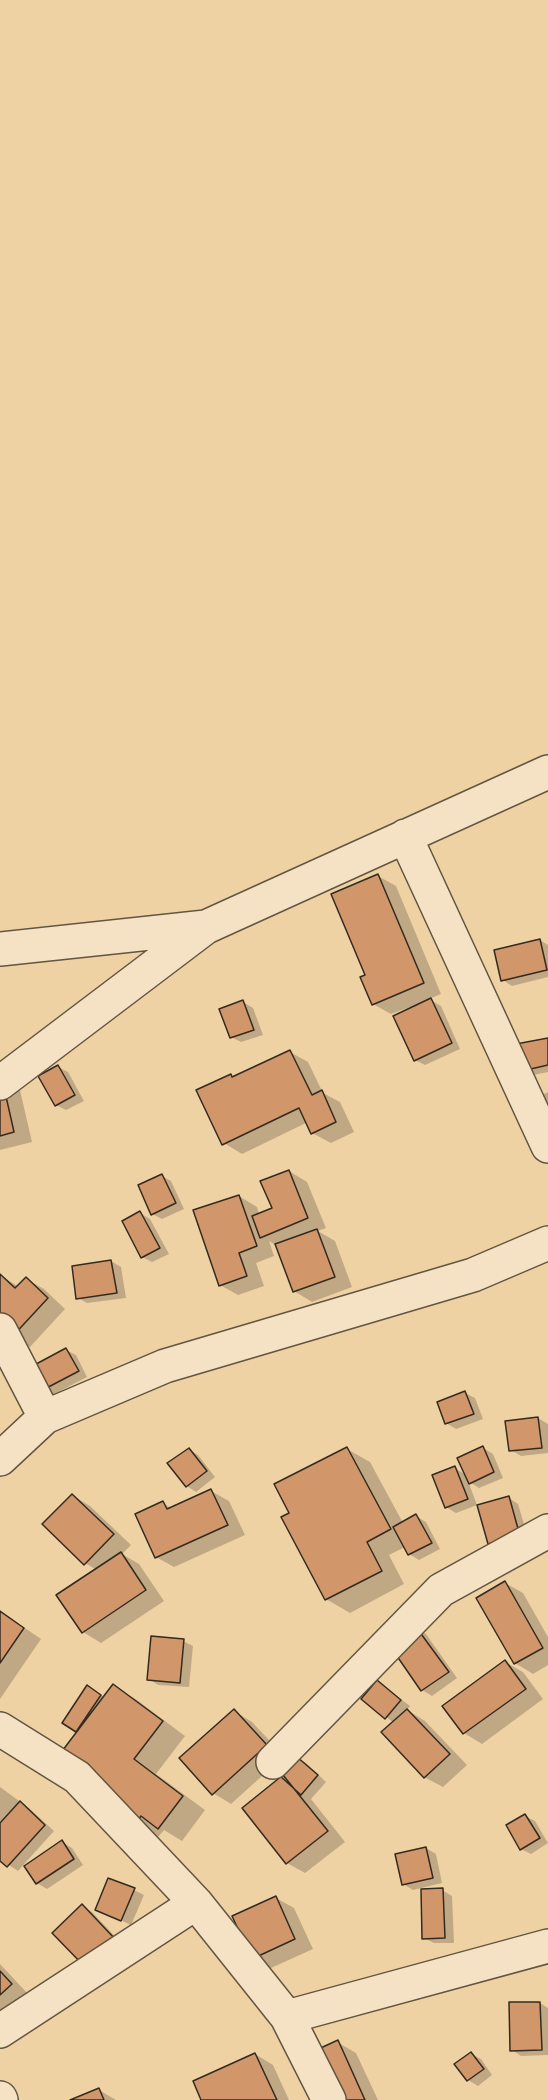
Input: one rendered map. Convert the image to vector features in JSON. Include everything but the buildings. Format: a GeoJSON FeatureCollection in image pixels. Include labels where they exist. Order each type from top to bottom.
{"type":"FeatureCollection","features":[{"type":"Feature","properties":{"kind":"street"},"geometry":{"type":"LineString","coordinates":[[0,1083],[206,927],[548,772]]}},
{"type":"Feature","properties":{"kind":"street"},"geometry":{"type":"LineString","coordinates":[[405,836],[548,1146]]}},
{"type":"Feature","properties":{"kind":"street"},"geometry":{"type":"LineString","coordinates":[[0,949],[206,927]]}},
{"type":"Feature","properties":{"kind":"street"},"geometry":{"type":"LineString","coordinates":[[0,1459],[45,1417],[165,1366],[473,1275],[548,1244]]}},
{"type":"Feature","properties":{"kind":"street"},"geometry":{"type":"LineString","coordinates":[[0,1330],[45,1417]]}},
{"type":"Feature","properties":{"kind":"street"},"geometry":{"type":"LineString","coordinates":[[273,1762],[441,1590],[548,1532]]}},
{"type":"Feature","properties":{"kind":"street"},"geometry":{"type":"LineString","coordinates":[[0,1729],[77,1777],[196,1903],[287,2018],[329,2100]]}},
{"type":"Feature","properties":{"kind":"street"},"geometry":{"type":"LineString","coordinates":[[0,2031],[196,1903]]}},
{"type":"Feature","properties":{"kind":"street"},"geometry":{"type":"LineString","coordinates":[[287,2018],[548,1946]]}}]}
